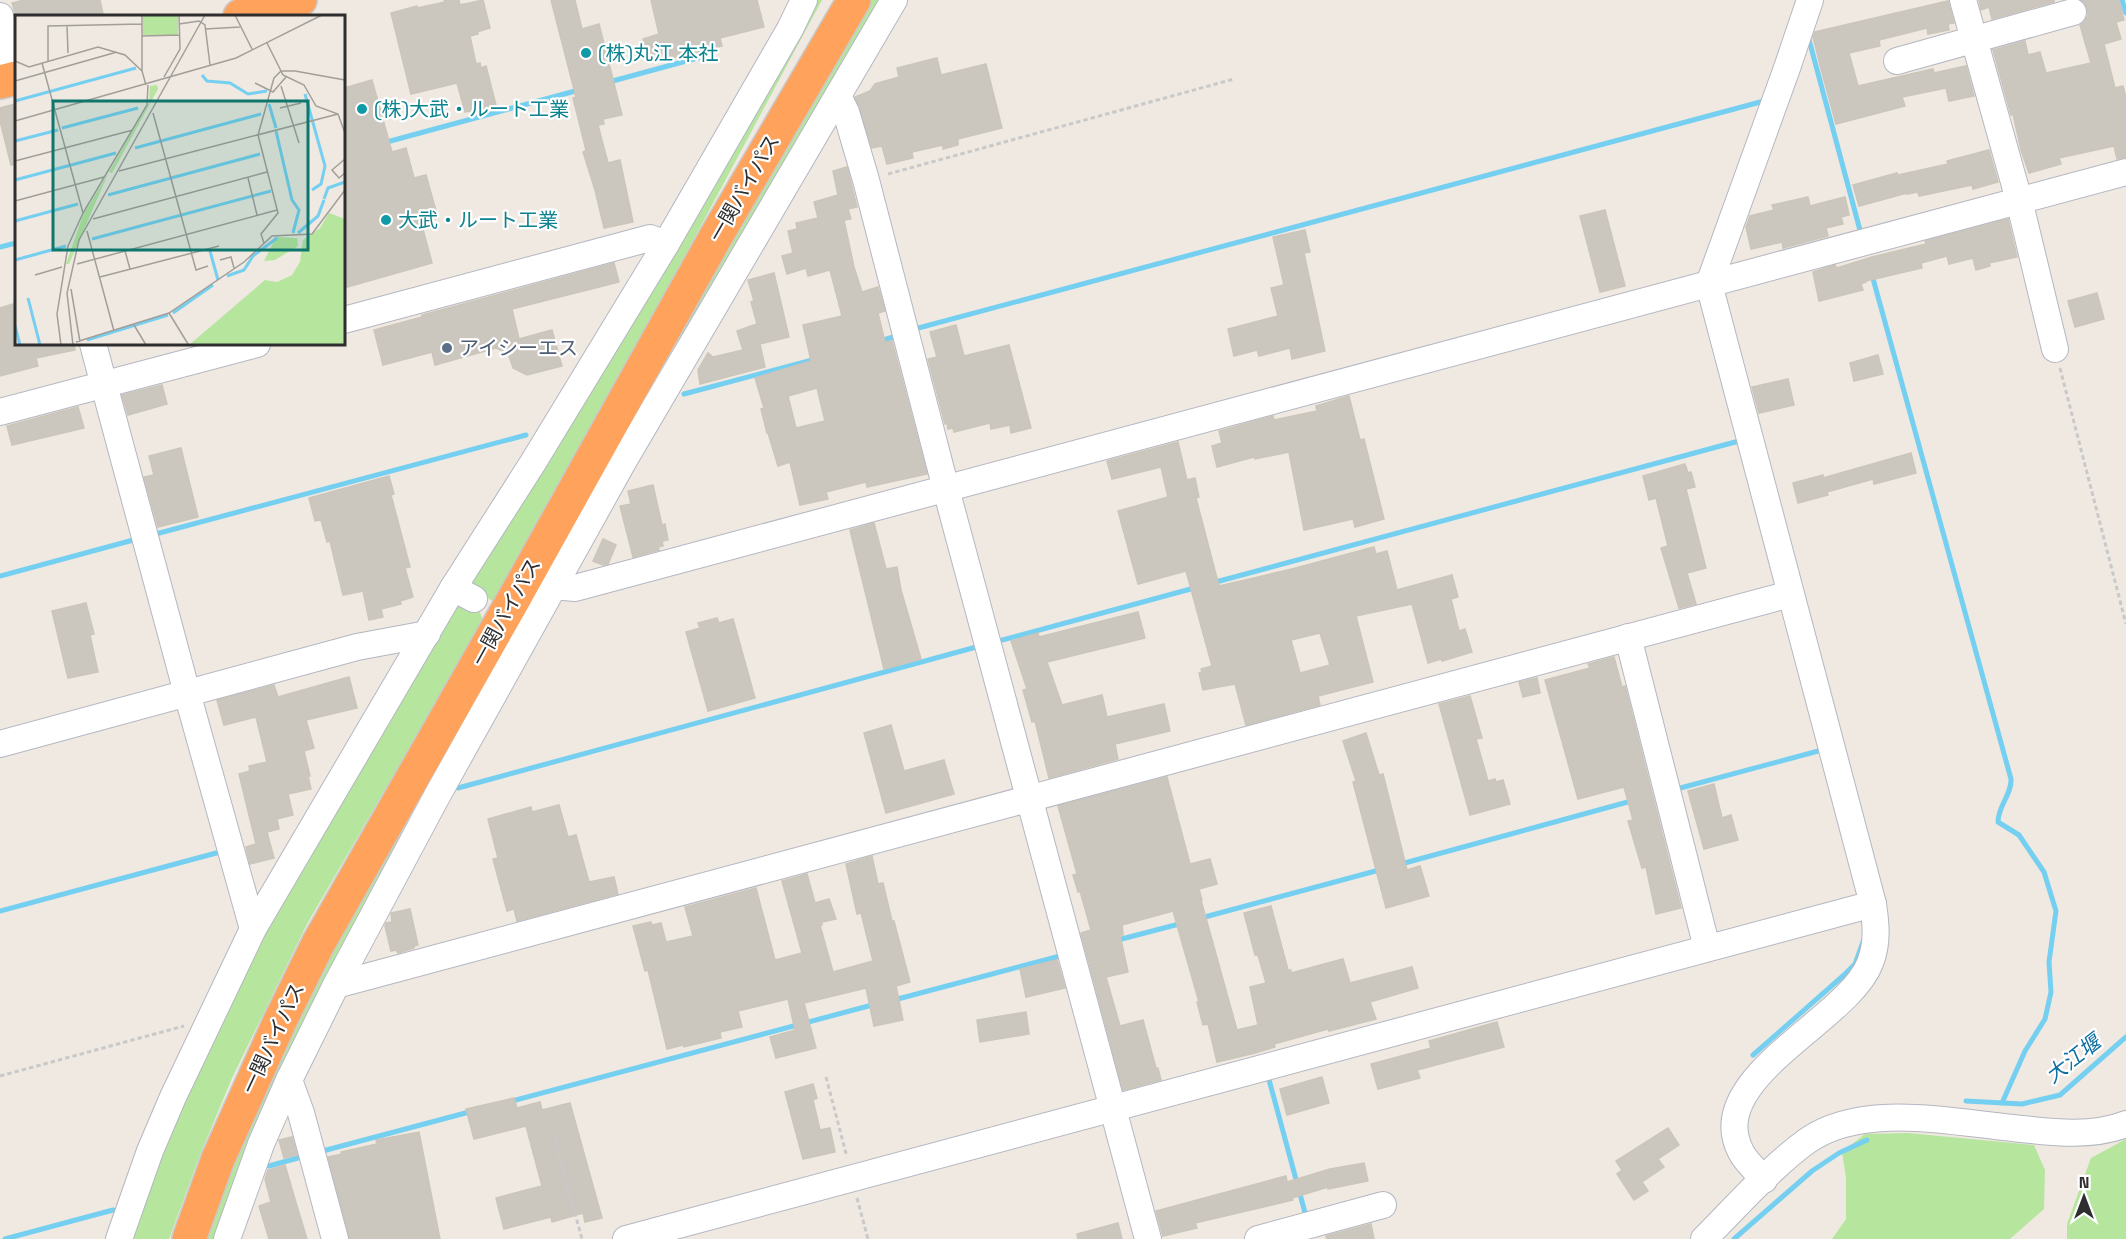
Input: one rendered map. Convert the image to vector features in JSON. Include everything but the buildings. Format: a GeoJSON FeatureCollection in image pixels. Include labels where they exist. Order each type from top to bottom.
{"type":"FeatureCollection","features":[{"type":"Feature","properties":{"kind":"highway"},"geometry":{"type":"LineString","coordinates":[[244,15],[300,0]]}},
{"type":"Feature","properties":{"kind":"highway"},"geometry":{"type":"LineString","coordinates":[[715,238],[751,156],[838,0]]}},
{"type":"Feature","properties":{"kind":"highway","name":"一関バイパス"},"geometry":{"type":"LineString","coordinates":[[189,1239],[222,1149],[318,944],[715,238],[854,0]]}},
{"type":"Feature","properties":{"kind":"highway"},"geometry":{"type":"LineString","coordinates":[[0,82],[15,78]]}},
{"type":"Feature","properties":{"kind":"street"},"geometry":{"type":"LineString","coordinates":[[119,1239],[172,1097],[254,929],[427,634],[464,593],[534,461],[666,244],[790,29],[804,0]]}},
{"type":"Feature","properties":{"kind":"street"},"geometry":{"type":"LineString","coordinates":[[226,1239],[261,1144],[289,1080],[336,985],[524,627],[553,586],[623,462],[894,0]]}},
{"type":"Feature","properties":{"kind":"street"},"geometry":{"type":"LineString","coordinates":[[1764,1180],[1741,1153],[1734,1125],[1736,1109],[1742,1096],[1769,1065],[1852,990],[1870,965],[1877,932],[1873,904],[1709,284],[1810,0]]}},
{"type":"Feature","properties":{"kind":"street"},"geometry":{"type":"LineString","coordinates":[[1963,0],[2019,200],[2055,349]]}},
{"type":"Feature","properties":{"kind":"street"},"geometry":{"type":"LineString","coordinates":[[1897,60],[2073,12]]}},
{"type":"Feature","properties":{"kind":"street"},"geometry":{"type":"LineString","coordinates":[[0,16],[15,74]]}},
{"type":"Feature","properties":{"kind":"street"},"geometry":{"type":"LineString","coordinates":[[838,96],[846,112],[866,180],[946,489],[1148,1239]]}},
{"type":"Feature","properties":{"kind":"street"},"geometry":{"type":"LineString","coordinates":[[553,586],[575,588],[2126,172]]}},
{"type":"Feature","properties":{"kind":"street"},"geometry":{"type":"LineString","coordinates":[[345,320],[650,238],[666,244]]}},
{"type":"Feature","properties":{"kind":"street"},"geometry":{"type":"LineString","coordinates":[[93,345],[187,693],[254,929]]}},
{"type":"Feature","properties":{"kind":"street"},"geometry":{"type":"LineString","coordinates":[[0,412],[252,345]]}},
{"type":"Feature","properties":{"kind":"street"},"geometry":{"type":"LineString","coordinates":[[336,985],[1790,594]]}},
{"type":"Feature","properties":{"kind":"street"},"geometry":{"type":"LineString","coordinates":[[0,744],[357,647],[427,634]]}},
{"type":"Feature","properties":{"kind":"street"},"geometry":{"type":"LineString","coordinates":[[1628,637],[1707,948]]}},
{"type":"Feature","properties":{"kind":"street"},"geometry":{"type":"LineString","coordinates":[[626,1239],[1873,904]]}},
{"type":"Feature","properties":{"kind":"street"},"geometry":{"type":"LineString","coordinates":[[289,1080],[301,1113],[335,1239]]}},
{"type":"Feature","properties":{"kind":"street"},"geometry":{"type":"LineString","coordinates":[[1704,1239],[1808,1140],[1833,1128],[1858,1120],[1917,1119],[2068,1134],[2100,1131],[2126,1124]]}},
{"type":"Feature","properties":{"kind":"street"},"geometry":{"type":"LineString","coordinates":[[1258,1239],[1383,1205]]}},
{"type":"Feature","properties":{"kind":"path"},"geometry":{"type":"LineString","coordinates":[[866,180],[1234,79]]}},
{"type":"Feature","properties":{"kind":"path"},"geometry":{"type":"LineString","coordinates":[[2055,349],[2126,624]]}},
{"type":"Feature","properties":{"kind":"path"},"geometry":{"type":"LineString","coordinates":[[0,1076],[191,1024],[207,1025]]}},
{"type":"Feature","properties":{"kind":"path"},"geometry":{"type":"LineString","coordinates":[[555,1140],[582,1239]]}},
{"type":"Feature","properties":{"kind":"green space"},"geometry":{"type":"Polygon","coordinates":[[[811,0],[822,0],[550,507],[494,602],[470,587],[470,579],[811,0]]]}},
{"type":"Feature","properties":{"kind":"green space"},"geometry":{"type":"Polygon","coordinates":[[[870,0],[884,0],[524,618],[725,245],[870,0]]]}},
{"type":"Feature","properties":{"kind":"green space"},"geometry":{"type":"Polygon","coordinates":[[[463,604],[480,612],[483,621],[307,924],[232,1078],[169,1239],[129,1239],[181,1101],[251,948],[453,607],[463,604]]]}},
{"type":"Feature","properties":{"kind":"green space"},"geometry":{"type":"Polygon","coordinates":[[[511,632],[514,634],[216,1239],[203,1239],[229,1166],[333,947],[511,632]]]}},
{"type":"Feature","properties":{"kind":"green space"},"geometry":{"type":"Polygon","coordinates":[[[1908,1133],[2034,1145],[2045,1170],[2044,1209],[2010,1239],[1832,1239],[1846,1219],[1846,1178],[1842,1152],[1865,1134],[1908,1133]]]}},
{"type":"Feature","properties":{"kind":"green space"},"geometry":{"type":"Polygon","coordinates":[[[2126,1139],[2126,1239],[2067,1239],[2067,1224],[2091,1158],[2126,1139]]]}},
{"type":"Feature","properties":{"kind":"waterway"},"geometry":{"type":"LineString","coordinates":[[2122,0],[2126,13]]}},
{"type":"Feature","properties":{"kind":"waterway"},"geometry":{"type":"LineString","coordinates":[[1808,36],[1861,234]]}},
{"type":"Feature","properties":{"kind":"waterway"},"geometry":{"type":"LineString","coordinates":[[609,82],[712,54]]}},
{"type":"Feature","properties":{"kind":"waterway"},"geometry":{"type":"LineString","coordinates":[[383,143],[579,90]]}},
{"type":"Feature","properties":{"kind":"waterway"},"geometry":{"type":"LineString","coordinates":[[911,330],[1764,101]]}},
{"type":"Feature","properties":{"kind":"waterway"},"geometry":{"type":"LineString","coordinates":[[0,247],[15,243]]}},
{"type":"Feature","properties":{"kind":"waterway"},"geometry":{"type":"LineString","coordinates":[[1872,275],[2011,779],[1998,822],[2019,835],[2044,872],[2056,911],[2049,962],[2051,992],[2045,1019],[2025,1051],[2002,1103]]}},
{"type":"Feature","properties":{"kind":"waterway"},"geometry":{"type":"LineString","coordinates":[[880,341],[900,335]]}},
{"type":"Feature","properties":{"kind":"waterway"},"geometry":{"type":"LineString","coordinates":[[684,394],[816,359]]}},
{"type":"Feature","properties":{"kind":"waterway"},"geometry":{"type":"LineString","coordinates":[[152,535],[526,435]]}},
{"type":"Feature","properties":{"kind":"waterway"},"geometry":{"type":"LineString","coordinates":[[1212,583],[1739,441]]}},
{"type":"Feature","properties":{"kind":"waterway"},"geometry":{"type":"LineString","coordinates":[[0,576],[137,539]]}},
{"type":"Feature","properties":{"kind":"waterway"},"geometry":{"type":"LineString","coordinates":[[995,642],[1198,587]]}},
{"type":"Feature","properties":{"kind":"waterway"},"geometry":{"type":"LineString","coordinates":[[458,788],[980,646]]}},
{"type":"Feature","properties":{"kind":"waterway"},"geometry":{"type":"LineString","coordinates":[[1673,790],[1822,750]]}},
{"type":"Feature","properties":{"kind":"waterway"},"geometry":{"type":"LineString","coordinates":[[1401,864],[1635,800]]}},
{"type":"Feature","properties":{"kind":"waterway"},"geometry":{"type":"LineString","coordinates":[[0,911],[220,852]]}},
{"type":"Feature","properties":{"kind":"waterway"},"geometry":{"type":"LineString","coordinates":[[1201,918],[1383,869]]}},
{"type":"Feature","properties":{"kind":"waterway"},"geometry":{"type":"LineString","coordinates":[[1114,941],[1183,923]]}},
{"type":"Feature","properties":{"kind":"waterway"},"geometry":{"type":"LineString","coordinates":[[1753,1055],[1855,964],[1864,939]]}},
{"type":"Feature","properties":{"kind":"waterway"},"geometry":{"type":"LineString","coordinates":[[894,1000],[1064,955]]}},
{"type":"Feature","properties":{"kind":"waterway"},"geometry":{"type":"LineString","coordinates":[[508,1102],[876,1004]]}},
{"type":"Feature","properties":{"kind":"waterway","name":"大江堰"},"geometry":{"type":"LineString","coordinates":[[1966,1101],[2022,1104],[2060,1095],[2126,1037]]}},
{"type":"Feature","properties":{"kind":"waterway"},"geometry":{"type":"LineString","coordinates":[[1268,1076],[1307,1220]]}},
{"type":"Feature","properties":{"kind":"waterway"},"geometry":{"type":"LineString","coordinates":[[319,1152],[473,1111]]}},
{"type":"Feature","properties":{"kind":"waterway","name":"大江堰"},"geometry":{"type":"LineString","coordinates":[[1734,1239],[1812,1171],[1839,1153],[1867,1140]]}},
{"type":"Feature","properties":{"kind":"waterway"},"geometry":{"type":"LineString","coordinates":[[269,1166],[305,1156]]}},
{"type":"Feature","properties":{"kind":"waterway"},"geometry":{"type":"LineString","coordinates":[[5,1239],[113,1210]]}},
{"type":"Feature","properties":{"kind":"place","name":"(株)丸江 本社"},"geometry":{"type":"Point","coordinates":[586,53]}},
{"type":"Feature","properties":{"kind":"place","name":"(株)大武・ルート工業"},"geometry":{"type":"Point","coordinates":[362,109]}},
{"type":"Feature","properties":{"kind":"place","name":"大武・ルート工業"},"geometry":{"type":"Point","coordinates":[386,220]}},
{"type":"Feature","properties":{"kind":"place","name":"アイシーエス"},"geometry":{"type":"Point","coordinates":[447,348]}}]}
